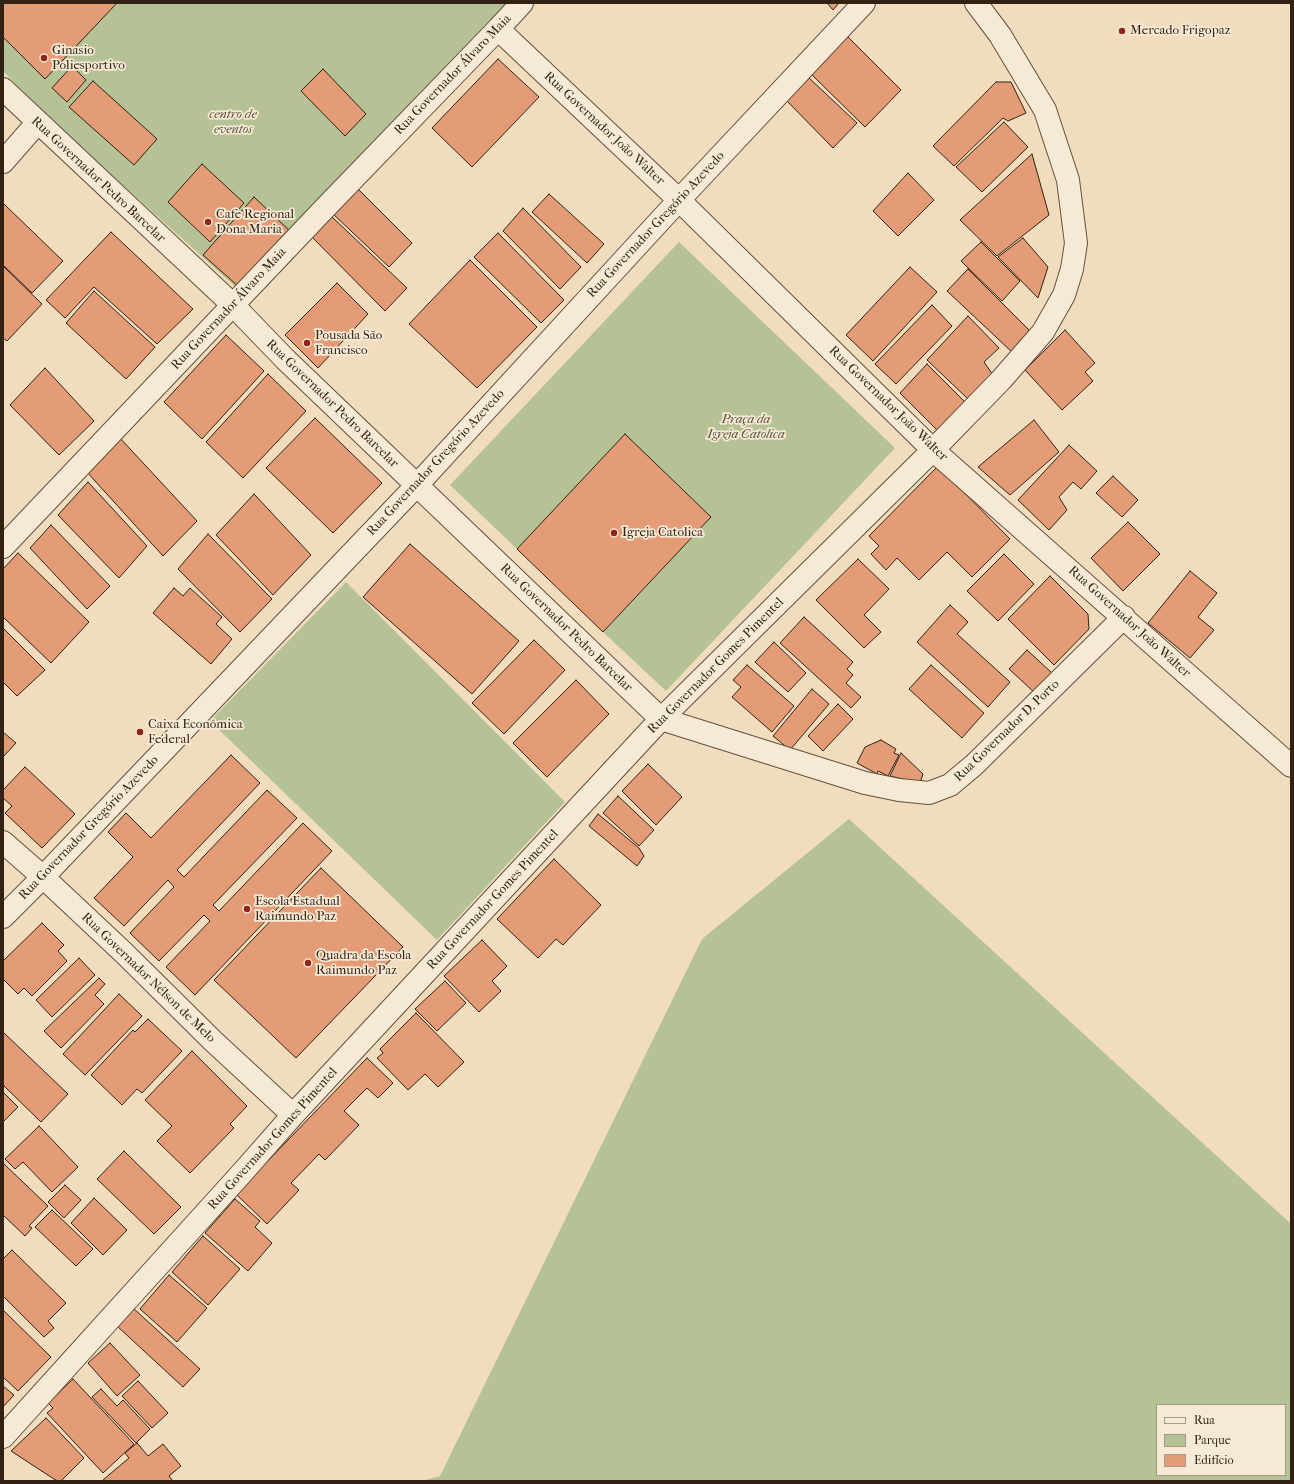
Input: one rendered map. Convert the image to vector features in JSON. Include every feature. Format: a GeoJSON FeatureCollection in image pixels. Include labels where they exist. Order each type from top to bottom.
{"type":"FeatureCollection","features":[{"type":"Feature","properties":{"kind":"street","name":"Rua Governador Álvaro Maia"},"geometry":{"type":"LineString","coordinates":[[3,547],[349,183],[498,30],[522,3]]}},
{"type":"Feature","properties":{"kind":"street","name":"Rua Governador Gregório Azevedo"},"geometry":{"type":"LineString","coordinates":[[3,917],[44,877],[417,486],[679,200],[864,3]]}},
{"type":"Feature","properties":{"kind":"street","name":"Rua Governador Gomes Pimentel"},"geometry":{"type":"LineString","coordinates":[[3,1437],[236,1180],[292,1115],[661,720],[934,450],[1001,380],[1043,332],[1064,295],[1072,269],[1076,243],[1068,180],[1045,110],[1000,35],[976,3]]}},
{"type":"Feature","properties":{"kind":"street","name":"Rua Governador João Walter"},"geometry":{"type":"LineString","coordinates":[[498,30],[679,200],[934,450],[1291,766]]}},
{"type":"Feature","properties":{"kind":"street","name":"Rua Governador Pedro Barcelar"},"geometry":{"type":"LineString","coordinates":[[3,89],[233,306],[284,359],[661,720]]}},
{"type":"Feature","properties":{"kind":"street"},"geometry":{"type":"LineString","coordinates":[[3,162],[38,122]]}},
{"type":"Feature","properties":{"kind":"street","name":"Rua Governador D. Porto"},"geometry":{"type":"LineString","coordinates":[[661,720],[865,783],[899,790],[929,793],[950,785],[974,765],[1124,617]]}},
{"type":"Feature","properties":{"kind":"street","name":"Rua Governador Nélson de Melo"},"geometry":{"type":"LineString","coordinates":[[3,842],[44,877],[213,1041],[292,1115]]}},
{"type":"Feature","properties":{"kind":"green space","name":"centro de eventos"},"geometry":{"type":"Polygon","coordinates":[[[3,3],[514,3],[239,290],[54,123],[3,71],[3,3]]]}},
{"type":"Feature","properties":{"kind":"green space","name":"Praça da Igreja Catolica"},"geometry":{"type":"Polygon","coordinates":[[[679,242],[895,448],[666,691],[603,632],[711,517],[668,476],[517,549],[450,485],[679,242]]]}},
{"type":"Feature","properties":{"kind":"green space"},"geometry":{"type":"Polygon","coordinates":[[[346,582],[565,802],[437,940],[210,721],[346,582]]]}},
{"type":"Feature","properties":{"kind":"green space"},"geometry":{"type":"Polygon","coordinates":[[[849,819],[1291,1224],[1291,1481],[422,1481],[440,1476],[702,939],[849,819]]]}},
{"type":"Feature","properties":{"kind":"building","name":"Ginasio Poliesportivo"},"geometry":{"type":"Polygon","coordinates":[[[3,3],[117,3],[45,79],[3,37],[3,3]]]}},
{"type":"Feature","properties":{"kind":"building"},"geometry":{"type":"Polygon","coordinates":[[[827,3],[839,3],[833,10],[827,3]]]}},
{"type":"Feature","properties":{"kind":"building"},"geometry":{"type":"Polygon","coordinates":[[[847,36],[901,90],[865,127],[811,74],[847,36]]]}},
{"type":"Feature","properties":{"kind":"building"},"geometry":{"type":"Polygon","coordinates":[[[498,59],[539,97],[472,167],[432,128],[498,59]]]}},
{"type":"Feature","properties":{"kind":"building"},"geometry":{"type":"Polygon","coordinates":[[[72,66],[86,80],[67,102],[52,88],[72,66]]]}},
{"type":"Feature","properties":{"kind":"building"},"geometry":{"type":"Polygon","coordinates":[[[323,69],[366,114],[345,136],[301,91],[323,69]]]}},
{"type":"Feature","properties":{"kind":"building"},"geometry":{"type":"Polygon","coordinates":[[[808,77],[857,123],[833,148],[786,100],[808,77]]]}},
{"type":"Feature","properties":{"kind":"building"},"geometry":{"type":"Polygon","coordinates":[[[93,81],[157,139],[134,165],[69,107],[93,81]]]}},
{"type":"Feature","properties":{"kind":"building"},"geometry":{"type":"Polygon","coordinates":[[[996,82],[1011,82],[1026,113],[1008,121],[1003,118],[954,166],[933,146],[996,82]]]}},
{"type":"Feature","properties":{"kind":"building"},"geometry":{"type":"Polygon","coordinates":[[[1004,122],[1028,147],[982,192],[956,167],[1004,122]]]}},
{"type":"Feature","properties":{"kind":"building"},"geometry":{"type":"Polygon","coordinates":[[[1032,154],[1049,215],[997,256],[960,220],[1032,154]]]}},
{"type":"Feature","properties":{"kind":"building","name":"Cafe Regional Dona Maria"},"geometry":{"type":"Polygon","coordinates":[[[202,164],[244,203],[210,242],[168,202],[202,164]]]}},
{"type":"Feature","properties":{"kind":"building"},"geometry":{"type":"Polygon","coordinates":[[[908,173],[934,200],[898,236],[873,211],[908,173]]]}},
{"type":"Feature","properties":{"kind":"building"},"geometry":{"type":"Polygon","coordinates":[[[356,187],[412,243],[389,267],[332,213],[356,187]]]}},
{"type":"Feature","properties":{"kind":"building"},"geometry":{"type":"Polygon","coordinates":[[[549,194],[604,244],[587,263],[532,212],[549,194]]]}},
{"type":"Feature","properties":{"kind":"building"},"geometry":{"type":"Polygon","coordinates":[[[254,197],[291,232],[239,287],[203,255],[254,197]]]}},
{"type":"Feature","properties":{"kind":"building"},"geometry":{"type":"Polygon","coordinates":[[[3,203],[63,261],[32,293],[3,265],[3,203]]]}},
{"type":"Feature","properties":{"kind":"building"},"geometry":{"type":"Polygon","coordinates":[[[523,208],[581,267],[560,289],[503,231],[523,208]]]}},
{"type":"Feature","properties":{"kind":"building"},"geometry":{"type":"Polygon","coordinates":[[[330,215],[407,288],[385,311],[310,235],[330,215]]]}},
{"type":"Feature","properties":{"kind":"building"},"geometry":{"type":"Polygon","coordinates":[[[111,232],[193,309],[157,344],[94,287],[65,318],[46,300],[111,232]]]}},
{"type":"Feature","properties":{"kind":"building"},"geometry":{"type":"Polygon","coordinates":[[[498,233],[564,300],[541,323],[474,257],[498,233]]]}},
{"type":"Feature","properties":{"kind":"building"},"geometry":{"type":"Polygon","coordinates":[[[1023,238],[1048,267],[1038,298],[998,257],[1023,238]]]}},
{"type":"Feature","properties":{"kind":"building"},"geometry":{"type":"Polygon","coordinates":[[[981,242],[1020,281],[1002,301],[961,261],[981,242]]]}},
{"type":"Feature","properties":{"kind":"building"},"geometry":{"type":"Polygon","coordinates":[[[470,260],[537,327],[477,388],[409,324],[470,260]]]}},
{"type":"Feature","properties":{"kind":"building"},"geometry":{"type":"Polygon","coordinates":[[[3,266],[42,304],[7,341],[3,338],[3,266]]]}},
{"type":"Feature","properties":{"kind":"building"},"geometry":{"type":"Polygon","coordinates":[[[910,267],[937,292],[873,361],[846,335],[910,267]]]}},
{"type":"Feature","properties":{"kind":"building"},"geometry":{"type":"Polygon","coordinates":[[[968,269],[1033,334],[1013,353],[947,291],[968,269]]]}},
{"type":"Feature","properties":{"kind":"building"},"geometry":{"type":"Polygon","coordinates":[[[337,283],[368,314],[318,368],[285,335],[337,283]]]}},
{"type":"Feature","properties":{"kind":"building"},"geometry":{"type":"Polygon","coordinates":[[[94,291],[155,347],[126,379],[66,323],[94,291]]]}},
{"type":"Feature","properties":{"kind":"building"},"geometry":{"type":"Polygon","coordinates":[[[932,305],[952,326],[896,384],[875,364],[932,305]]]}},
{"type":"Feature","properties":{"kind":"building"},"geometry":{"type":"Polygon","coordinates":[[[968,316],[999,348],[984,362],[993,375],[968,399],[927,360],[968,316]]]}},
{"type":"Feature","properties":{"kind":"building"},"geometry":{"type":"Polygon","coordinates":[[[1065,330],[1095,363],[1085,372],[1093,381],[1062,410],[1025,370],[1065,330]]]}},
{"type":"Feature","properties":{"kind":"building"},"geometry":{"type":"Polygon","coordinates":[[[226,335],[264,371],[202,439],[164,402],[226,335]]]}},
{"type":"Feature","properties":{"kind":"building"},"geometry":{"type":"Polygon","coordinates":[[[927,364],[968,405],[940,433],[900,393],[927,364]]]}},
{"type":"Feature","properties":{"kind":"building"},"geometry":{"type":"Polygon","coordinates":[[[45,368],[94,421],[59,455],[10,405],[45,368]]]}},
{"type":"Feature","properties":{"kind":"building"},"geometry":{"type":"Polygon","coordinates":[[[268,374],[306,411],[243,478],[206,442],[268,374]]]}},
{"type":"Feature","properties":{"kind":"building"},"geometry":{"type":"Polygon","coordinates":[[[315,418],[382,483],[333,533],[266,468],[315,418]]]}},
{"type":"Feature","properties":{"kind":"building"},"geometry":{"type":"Polygon","coordinates":[[[1034,420],[1059,452],[1010,495],[978,467],[1034,420]]]}},
{"type":"Feature","properties":{"kind":"building","name":"Igreja Catolica"},"geometry":{"type":"Polygon","coordinates":[[[625,434],[711,517],[603,632],[517,549],[625,434]]]}},
{"type":"Feature","properties":{"kind":"building"},"geometry":{"type":"Polygon","coordinates":[[[119,437],[197,521],[163,556],[86,471],[119,437]]]}},
{"type":"Feature","properties":{"kind":"building"},"geometry":{"type":"Polygon","coordinates":[[[1069,445],[1097,471],[1081,489],[1073,482],[1059,497],[1067,510],[1049,530],[1018,500],[1069,445]]]}},
{"type":"Feature","properties":{"kind":"building"},"geometry":{"type":"Polygon","coordinates":[[[938,466],[1010,539],[972,577],[947,552],[919,580],[897,558],[886,570],[871,554],[879,546],[869,536],[938,466]]]}},
{"type":"Feature","properties":{"kind":"building"},"geometry":{"type":"Polygon","coordinates":[[[1113,476],[1138,500],[1122,517],[1096,493],[1113,476]]]}},
{"type":"Feature","properties":{"kind":"building"},"geometry":{"type":"Polygon","coordinates":[[[88,482],[147,546],[119,578],[58,515],[88,482]]]}},
{"type":"Feature","properties":{"kind":"building"},"geometry":{"type":"Polygon","coordinates":[[[254,494],[311,555],[273,595],[216,535],[254,494]]]}},
{"type":"Feature","properties":{"kind":"building"},"geometry":{"type":"Polygon","coordinates":[[[1128,522],[1160,554],[1123,591],[1091,558],[1128,522]]]}},
{"type":"Feature","properties":{"kind":"building"},"geometry":{"type":"Polygon","coordinates":[[[51,525],[110,586],[87,609],[30,548],[51,525]]]}},
{"type":"Feature","properties":{"kind":"building"},"geometry":{"type":"Polygon","coordinates":[[[208,534],[272,599],[240,632],[178,569],[208,534]]]}},
{"type":"Feature","properties":{"kind":"building"},"geometry":{"type":"Polygon","coordinates":[[[410,544],[519,641],[472,694],[363,597],[410,544]]]}},
{"type":"Feature","properties":{"kind":"building"},"geometry":{"type":"Polygon","coordinates":[[[18,553],[89,622],[51,663],[3,617],[3,569],[18,553]]]}},
{"type":"Feature","properties":{"kind":"building"},"geometry":{"type":"Polygon","coordinates":[[[1004,554],[1034,584],[998,621],[967,591],[1004,554]]]}},
{"type":"Feature","properties":{"kind":"building"},"geometry":{"type":"Polygon","coordinates":[[[858,559],[889,589],[864,615],[881,632],[864,648],[816,600],[858,559]]]}},
{"type":"Feature","properties":{"kind":"building"},"geometry":{"type":"Polygon","coordinates":[[[1190,571],[1217,593],[1198,617],[1214,630],[1190,658],[1148,623],[1190,571]]]}},
{"type":"Feature","properties":{"kind":"building"},"geometry":{"type":"Polygon","coordinates":[[[1050,576],[1088,614],[1089,629],[1054,665],[1008,619],[1050,576]]]}},
{"type":"Feature","properties":{"kind":"building"},"geometry":{"type":"Polygon","coordinates":[[[174,588],[183,596],[190,588],[222,617],[216,624],[232,639],[211,664],[153,613],[174,588]]]}},
{"type":"Feature","properties":{"kind":"building"},"geometry":{"type":"Polygon","coordinates":[[[950,605],[968,622],[957,634],[1010,682],[988,707],[917,642],[950,605]]]}},
{"type":"Feature","properties":{"kind":"building"},"geometry":{"type":"Polygon","coordinates":[[[804,617],[853,662],[847,669],[853,675],[846,683],[861,697],[851,708],[780,643],[804,617]]]}},
{"type":"Feature","properties":{"kind":"building"},"geometry":{"type":"Polygon","coordinates":[[[3,628],[45,670],[17,696],[3,682],[3,628]]]}},
{"type":"Feature","properties":{"kind":"building"},"geometry":{"type":"Polygon","coordinates":[[[534,640],[565,670],[504,734],[472,703],[534,640]]]}},
{"type":"Feature","properties":{"kind":"building"},"geometry":{"type":"Polygon","coordinates":[[[774,642],[806,673],[788,692],[755,662],[774,642]]]}},
{"type":"Feature","properties":{"kind":"building"},"geometry":{"type":"Polygon","coordinates":[[[1027,650],[1052,673],[1035,693],[1009,669],[1027,650]]]}},
{"type":"Feature","properties":{"kind":"building"},"geometry":{"type":"Polygon","coordinates":[[[747,665],[794,706],[772,732],[732,697],[741,687],[733,680],[747,665]]]}},
{"type":"Feature","properties":{"kind":"building"},"geometry":{"type":"Polygon","coordinates":[[[931,665],[984,713],[962,738],[909,689],[931,665]]]}},
{"type":"Feature","properties":{"kind":"building"},"geometry":{"type":"Polygon","coordinates":[[[576,680],[609,714],[547,777],[513,743],[576,680]]]}},
{"type":"Feature","properties":{"kind":"building"},"geometry":{"type":"Polygon","coordinates":[[[812,689],[829,704],[790,750],[773,736],[812,689]]]}},
{"type":"Feature","properties":{"kind":"building"},"geometry":{"type":"Polygon","coordinates":[[[838,704],[853,719],[823,751],[808,736],[838,704]]]}},
{"type":"Feature","properties":{"kind":"building"},"geometry":{"type":"Polygon","coordinates":[[[3,732],[16,743],[3,757],[3,732]]]}},
{"type":"Feature","properties":{"kind":"building"},"geometry":{"type":"Polygon","coordinates":[[[881,740],[896,749],[894,753],[899,755],[888,776],[878,771],[877,774],[857,763],[865,747],[881,740]]]}},
{"type":"Feature","properties":{"kind":"building"},"geometry":{"type":"Polygon","coordinates":[[[901,753],[923,774],[920,783],[890,776],[901,753]]]}},
{"type":"Feature","properties":{"kind":"building"},"geometry":{"type":"Polygon","coordinates":[[[231,755],[260,783],[177,870],[184,877],[267,790],[297,818],[213,905],[219,911],[303,823],[332,851],[195,995],[166,967],[210,921],[204,915],[159,961],[130,933],[174,887],[168,880],[124,926],[94,898],[133,857],[108,832],[126,813],[151,838],[231,755]]]}},
{"type":"Feature","properties":{"kind":"building"},"geometry":{"type":"Polygon","coordinates":[[[648,764],[682,797],[656,825],[622,791],[648,764]]]}},
{"type":"Feature","properties":{"kind":"building"},"geometry":{"type":"Polygon","coordinates":[[[25,767],[75,814],[42,848],[5,813],[12,806],[3,798],[3,790],[25,767]]]}},
{"type":"Feature","properties":{"kind":"building"},"geometry":{"type":"Polygon","coordinates":[[[618,796],[654,830],[639,846],[603,813],[618,796]]]}},
{"type":"Feature","properties":{"kind":"building"},"geometry":{"type":"Polygon","coordinates":[[[598,814],[639,848],[644,856],[637,866],[589,826],[598,814]]]}},
{"type":"Feature","properties":{"kind":"building"},"geometry":{"type":"Polygon","coordinates":[[[554,859],[601,905],[563,945],[556,939],[538,958],[497,919],[554,859]]]}},
{"type":"Feature","properties":{"kind":"building","name":"Quadra da Escola Raimundo Paz"},"geometry":{"type":"Polygon","coordinates":[[[321,868],[403,947],[296,1058],[214,980],[321,868]]]}},
{"type":"Feature","properties":{"kind":"building"},"geometry":{"type":"Polygon","coordinates":[[[42,923],[64,945],[58,951],[67,961],[32,996],[24,988],[18,994],[3,979],[3,961],[42,923]]]}},
{"type":"Feature","properties":{"kind":"building"},"geometry":{"type":"Polygon","coordinates":[[[482,940],[507,966],[492,981],[501,991],[479,1012],[444,976],[482,940]]]}},
{"type":"Feature","properties":{"kind":"building"},"geometry":{"type":"Polygon","coordinates":[[[79,958],[95,975],[52,1017],[36,1000],[79,958]]]}},
{"type":"Feature","properties":{"kind":"building"},"geometry":{"type":"Polygon","coordinates":[[[99,978],[105,984],[95,995],[104,1004],[61,1048],[44,1031],[99,978]]]}},
{"type":"Feature","properties":{"kind":"building"},"geometry":{"type":"Polygon","coordinates":[[[445,981],[466,1003],[437,1031],[415,1009],[445,981]]]}},
{"type":"Feature","properties":{"kind":"building"},"geometry":{"type":"Polygon","coordinates":[[[119,994],[142,1016],[85,1075],[63,1054],[119,994]]]}},
{"type":"Feature","properties":{"kind":"building"},"geometry":{"type":"Polygon","coordinates":[[[416,1013],[464,1062],[438,1087],[425,1074],[408,1090],[377,1058],[383,1053],[380,1049],[416,1013]]]}},
{"type":"Feature","properties":{"kind":"building"},"geometry":{"type":"Polygon","coordinates":[[[148,1019],[182,1051],[142,1093],[137,1089],[122,1105],[91,1075],[133,1030],[135,1032],[148,1019]]]}},
{"type":"Feature","properties":{"kind":"building"},"geometry":{"type":"Polygon","coordinates":[[[3,1032],[68,1094],[41,1122],[3,1085],[3,1032]]]}},
{"type":"Feature","properties":{"kind":"building"},"geometry":{"type":"Polygon","coordinates":[[[192,1051],[247,1106],[230,1124],[234,1128],[190,1173],[157,1141],[172,1126],[145,1100],[192,1051]]]}},
{"type":"Feature","properties":{"kind":"building"},"geometry":{"type":"Polygon","coordinates":[[[367,1058],[393,1083],[378,1098],[367,1088],[344,1111],[359,1125],[325,1160],[319,1154],[291,1183],[299,1190],[267,1224],[236,1194],[367,1058]]]}},
{"type":"Feature","properties":{"kind":"building"},"geometry":{"type":"Polygon","coordinates":[[[3,1092],[18,1107],[3,1122],[3,1092]]]}},
{"type":"Feature","properties":{"kind":"building"},"geometry":{"type":"Polygon","coordinates":[[[39,1126],[78,1167],[52,1192],[23,1162],[15,1169],[5,1159],[39,1126]]]}},
{"type":"Feature","properties":{"kind":"building"},"geometry":{"type":"Polygon","coordinates":[[[124,1151],[181,1207],[154,1234],[97,1179],[124,1151]]]}},
{"type":"Feature","properties":{"kind":"building"},"geometry":{"type":"Polygon","coordinates":[[[3,1163],[48,1206],[29,1226],[32,1228],[25,1236],[3,1215],[3,1163]]]}},
{"type":"Feature","properties":{"kind":"building"},"geometry":{"type":"Polygon","coordinates":[[[65,1185],[81,1200],[64,1218],[48,1202],[65,1185]]]}},
{"type":"Feature","properties":{"kind":"building"},"geometry":{"type":"Polygon","coordinates":[[[94,1198],[127,1230],[103,1255],[71,1223],[94,1198]]]}},
{"type":"Feature","properties":{"kind":"building"},"geometry":{"type":"Polygon","coordinates":[[[235,1199],[260,1221],[255,1227],[272,1243],[248,1271],[205,1233],[235,1199]]]}},
{"type":"Feature","properties":{"kind":"building"},"geometry":{"type":"Polygon","coordinates":[[[52,1210],[93,1249],[76,1266],[35,1227],[52,1210]]]}},
{"type":"Feature","properties":{"kind":"building"},"geometry":{"type":"Polygon","coordinates":[[[203,1236],[240,1269],[208,1305],[172,1272],[203,1236]]]}},
{"type":"Feature","properties":{"kind":"building"},"geometry":{"type":"Polygon","coordinates":[[[12,1250],[66,1303],[48,1321],[54,1328],[44,1337],[3,1296],[3,1259],[12,1250]]]}},
{"type":"Feature","properties":{"kind":"building"},"geometry":{"type":"Polygon","coordinates":[[[169,1275],[207,1308],[177,1342],[140,1309],[169,1275]]]}},
{"type":"Feature","properties":{"kind":"building"},"geometry":{"type":"Polygon","coordinates":[[[133,1308],[200,1369],[183,1387],[117,1326],[133,1308]]]}},
{"type":"Feature","properties":{"kind":"building"},"geometry":{"type":"Polygon","coordinates":[[[3,1310],[51,1357],[18,1391],[3,1377],[3,1310]]]}},
{"type":"Feature","properties":{"kind":"building"},"geometry":{"type":"Polygon","coordinates":[[[110,1343],[140,1375],[117,1396],[88,1363],[110,1343]]]}},
{"type":"Feature","properties":{"kind":"building"},"geometry":{"type":"Polygon","coordinates":[[[73,1379],[134,1444],[103,1473],[47,1413],[53,1408],[48,1403],[73,1379]]]}},
{"type":"Feature","properties":{"kind":"building"},"geometry":{"type":"Polygon","coordinates":[[[138,1381],[168,1413],[152,1428],[122,1396],[138,1381]]]}},
{"type":"Feature","properties":{"kind":"building"},"geometry":{"type":"Polygon","coordinates":[[[3,1386],[14,1395],[3,1407],[3,1386]]]}},
{"type":"Feature","properties":{"kind":"building"},"geometry":{"type":"Polygon","coordinates":[[[101,1389],[117,1406],[123,1400],[150,1429],[136,1443],[92,1397],[101,1389]]]}},
{"type":"Feature","properties":{"kind":"building"},"geometry":{"type":"Polygon","coordinates":[[[46,1418],[84,1458],[61,1481],[57,1481],[11,1451],[46,1418]]]}},
{"type":"Feature","properties":{"kind":"building"},"geometry":{"type":"Polygon","coordinates":[[[137,1443],[148,1456],[163,1444],[181,1466],[169,1476],[173,1481],[103,1480],[129,1458],[125,1453],[137,1443]]]}},
{"type":"Feature","properties":{"kind":"place","name":"Mercado Frigopaz"},"geometry":{"type":"Point","coordinates":[1122,31]}},
{"type":"Feature","properties":{"kind":"place","name":"Ginasio Poliesportivo"},"geometry":{"type":"Point","coordinates":[44,58]}},
{"type":"Feature","properties":{"kind":"place","name":"Cafe Regional Dona Maria"},"geometry":{"type":"Point","coordinates":[208,222]}},
{"type":"Feature","properties":{"kind":"place","name":"Pousada São Francisco"},"geometry":{"type":"Point","coordinates":[307,343]}},
{"type":"Feature","properties":{"kind":"place","name":"Igreja Catolica"},"geometry":{"type":"Point","coordinates":[614,533]}},
{"type":"Feature","properties":{"kind":"place","name":"Caixa Econômica Federal"},"geometry":{"type":"Point","coordinates":[140,732]}},
{"type":"Feature","properties":{"kind":"place","name":"Escola Estadual Raimundo Paz"},"geometry":{"type":"Point","coordinates":[247,909]}},
{"type":"Feature","properties":{"kind":"place","name":"Quadra da Escola Raimundo Paz"},"geometry":{"type":"Point","coordinates":[308,963]}}]}
